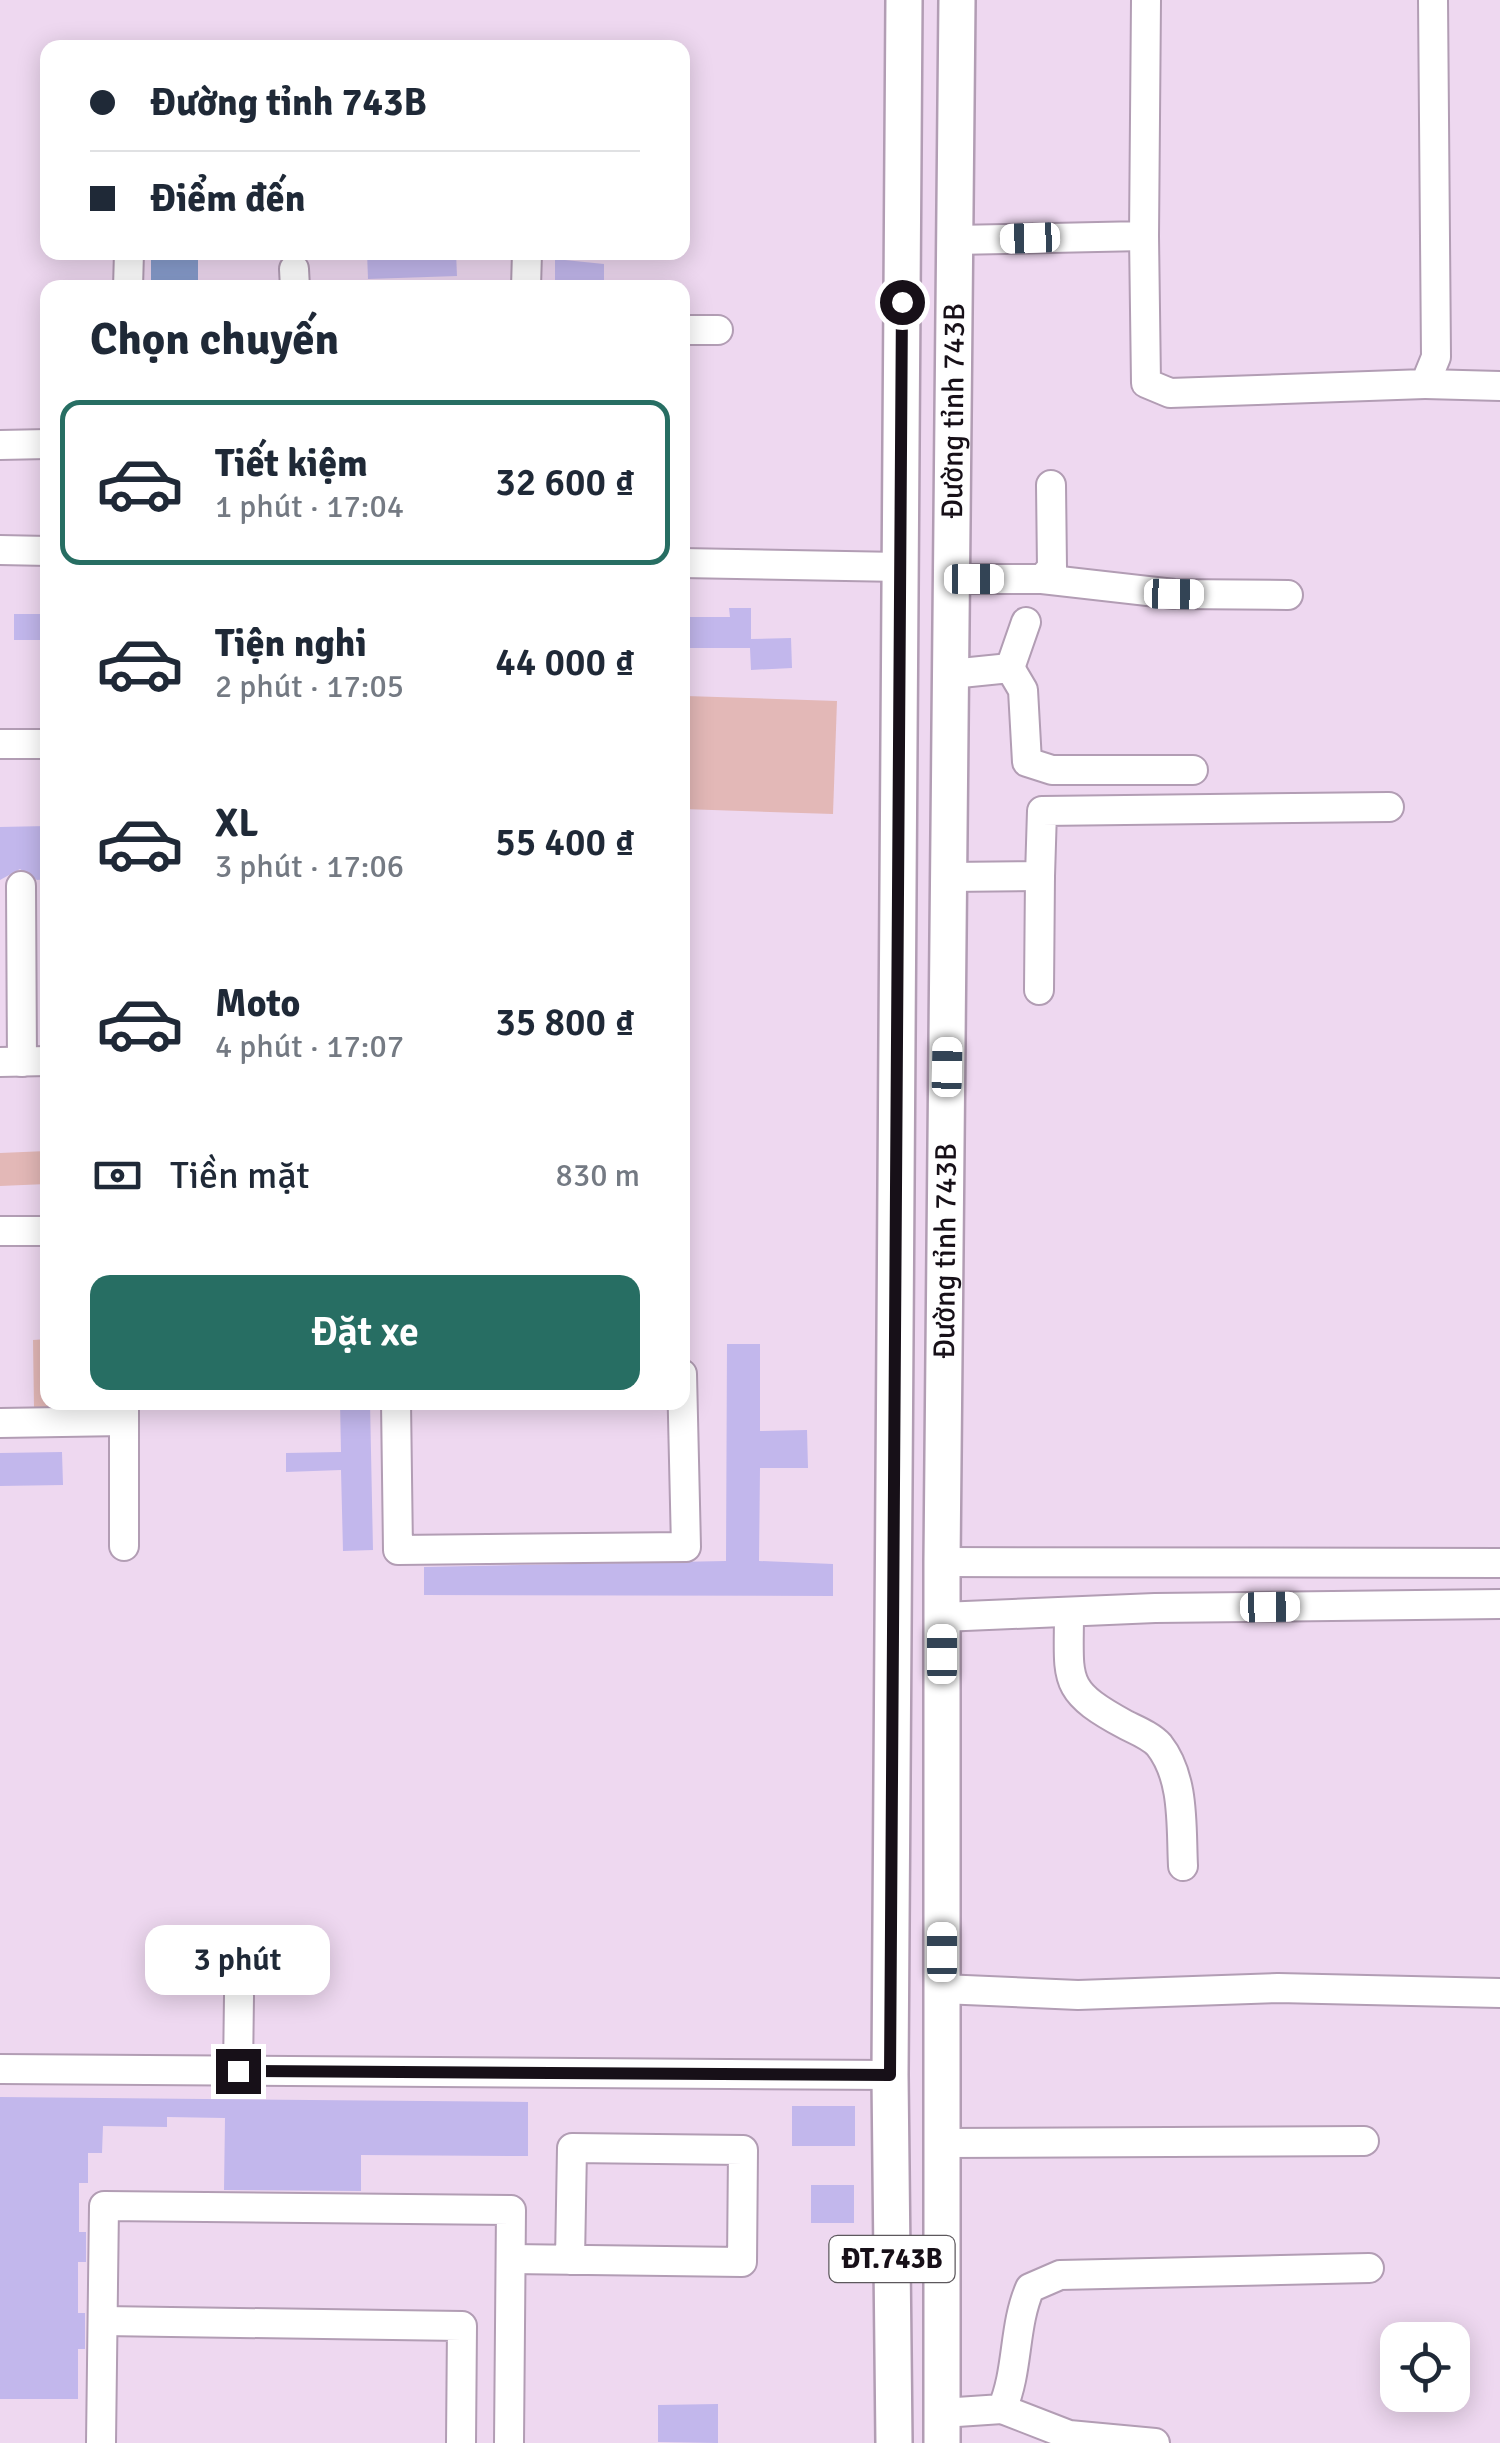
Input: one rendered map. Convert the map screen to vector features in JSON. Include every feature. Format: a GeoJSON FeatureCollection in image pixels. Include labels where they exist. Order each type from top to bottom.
{"type":"FeatureCollection","features":[{"type":"Feature","properties":{"kind":"main road","name":"Đường tỉnh 743B"},"geometry":{"type":"LineString","coordinates":[[894,2443],[890,2075],[904,0]]}},
{"type":"Feature","properties":{"kind":"main road","name":"Đường tỉnh 743B"},"geometry":{"type":"LineString","coordinates":[[942,2428],[942,1562],[956,0]]}},
{"type":"Feature","properties":{"kind":"main road"},"geometry":{"type":"LineString","coordinates":[[901,567],[951,573]]}},
{"type":"Feature","properties":{"kind":"street"},"geometry":{"type":"LineString","coordinates":[[1146,0],[1146,383],[1170,393],[1425,384],[1500,386]]}},
{"type":"Feature","properties":{"kind":"street"},"geometry":{"type":"LineString","coordinates":[[1425,384],[1436,357],[1433,0]]}},
{"type":"Feature","properties":{"kind":"street"},"geometry":{"type":"LineString","coordinates":[[954,240],[1144,236]]}},
{"type":"Feature","properties":{"kind":"street"},"geometry":{"type":"LineString","coordinates":[[690,330],[718,330]]}},
{"type":"Feature","properties":{"kind":"street"},"geometry":{"type":"LineString","coordinates":[[0,445],[40,444]]}},
{"type":"Feature","properties":{"kind":"street"},"geometry":{"type":"LineString","coordinates":[[1042,579],[1052,568],[1051,484]]}},
{"type":"Feature","properties":{"kind":"street"},"geometry":{"type":"LineString","coordinates":[[0,550],[40,551]]}},
{"type":"Feature","properties":{"kind":"street"},"geometry":{"type":"LineString","coordinates":[[690,563],[901,567]]}},
{"type":"Feature","properties":{"kind":"street"},"geometry":{"type":"LineString","coordinates":[[951,573],[1174,594],[1288,595]]}},
{"type":"Feature","properties":{"kind":"street"},"geometry":{"type":"LineString","coordinates":[[1026,622],[1010,668],[1022,690],[1027,762],[1052,770],[1193,770]]}},
{"type":"Feature","properties":{"kind":"street"},"geometry":{"type":"LineString","coordinates":[[951,674],[1010,668]]}},
{"type":"Feature","properties":{"kind":"street"},"geometry":{"type":"LineString","coordinates":[[0,744],[40,744]]}},
{"type":"Feature","properties":{"kind":"street"},"geometry":{"type":"LineString","coordinates":[[1038,990],[1042,811],[1389,808]]}},
{"type":"Feature","properties":{"kind":"street"},"geometry":{"type":"LineString","coordinates":[[949,877],[1040,876]]}},
{"type":"Feature","properties":{"kind":"street"},"geometry":{"type":"LineString","coordinates":[[21,886],[23,1062]]}},
{"type":"Feature","properties":{"kind":"street"},"geometry":{"type":"LineString","coordinates":[[0,1231],[40,1231]]}},
{"type":"Feature","properties":{"kind":"street"},"geometry":{"type":"LineString","coordinates":[[396,1410],[398,1550],[686,1547],[683,1410]]}},
{"type":"Feature","properties":{"kind":"street"},"geometry":{"type":"LineString","coordinates":[[0,1423],[124,1412],[124,1546]]}},
{"type":"Feature","properties":{"kind":"street"},"geometry":{"type":"LineString","coordinates":[[942,1562],[1500,1564]]}},
{"type":"Feature","properties":{"kind":"street"},"geometry":{"type":"LineString","coordinates":[[942,1617],[1500,1604]]}},
{"type":"Feature","properties":{"kind":"street"},"geometry":{"type":"LineString","coordinates":[[1069,1612],[1069,1667],[1074,1689],[1091,1707],[1157,1742],[1172,1767],[1180,1796],[1183,1866]]}},
{"type":"Feature","properties":{"kind":"street"},"geometry":{"type":"LineString","coordinates":[[942,1989],[1078,1995],[1278,1988],[1500,1993]]}},
{"type":"Feature","properties":{"kind":"street"},"geometry":{"type":"LineString","coordinates":[[238,2071],[239,1996]]}},
{"type":"Feature","properties":{"kind":"street"},"geometry":{"type":"LineString","coordinates":[[0,2069],[890,2075]]}},
{"type":"Feature","properties":{"kind":"street"},"geometry":{"type":"LineString","coordinates":[[941,2142],[1364,2141]]}},
{"type":"Feature","properties":{"kind":"street"},"geometry":{"type":"LineString","coordinates":[[511,2259],[570,2260],[742,2262],[743,2150],[572,2148],[570,2260]]}},
{"type":"Feature","properties":{"kind":"street"},"geometry":{"type":"LineString","coordinates":[[101,2443],[104,2206],[512,2210],[509,2443]]}},
{"type":"Feature","properties":{"kind":"street"},"geometry":{"type":"LineString","coordinates":[[1002,2409],[1013,2384],[1021,2309],[1030,2288],[1060,2274],[1369,2268]]}},
{"type":"Feature","properties":{"kind":"street"},"geometry":{"type":"LineString","coordinates":[[102,2320],[462,2326],[460,2443]]}},
{"type":"Feature","properties":{"kind":"street"},"geometry":{"type":"LineString","coordinates":[[942,2428],[1002,2409],[1068,2434],[1155,2443]]}},
{"type":"Feature","properties":{"kind":"shaded area"},"geometry":{"type":"Polygon","coordinates":[[[690,696],[837,701],[833,814],[690,809],[690,696]]]}},
{"type":"Feature","properties":{"kind":"shaded area"},"geometry":{"type":"Polygon","coordinates":[[[40,1151],[40,1184],[0,1186],[0,1153],[40,1151]]]}},
{"type":"Feature","properties":{"kind":"shaded area"},"geometry":{"type":"Polygon","coordinates":[[[33,1340],[40,1340],[40,1408],[34,1408],[33,1340]]]}},
{"type":"Feature","properties":{"kind":"water"},"geometry":{"type":"Polygon","coordinates":[[[151,260],[198,260],[198,280],[151,280],[151,260]]]}},
{"type":"Feature","properties":{"kind":"building"},"geometry":{"type":"Polygon","coordinates":[[[367,260],[456,260],[457,276],[368,279],[367,260]]]}},
{"type":"Feature","properties":{"kind":"building"},"geometry":{"type":"Polygon","coordinates":[[[555,260],[604,264],[604,280],[555,280],[555,260]]]}},
{"type":"Feature","properties":{"kind":"building"},"geometry":{"type":"Polygon","coordinates":[[[729,608],[751,608],[751,639],[791,638],[792,668],[751,670],[750,648],[690,648],[690,617],[730,617],[729,608]]]}},
{"type":"Feature","properties":{"kind":"building"},"geometry":{"type":"Polygon","coordinates":[[[14,614],[40,614],[40,640],[14,640],[14,614]]]}},
{"type":"Feature","properties":{"kind":"building"},"geometry":{"type":"Polygon","coordinates":[[[40,826],[40,880],[20,869],[0,880],[0,827],[40,826]]]}},
{"type":"Feature","properties":{"kind":"building"},"geometry":{"type":"Polygon","coordinates":[[[727,1344],[760,1344],[760,1431],[807,1430],[808,1468],[760,1468],[759,1561],[833,1564],[833,1596],[424,1595],[424,1567],[726,1561],[727,1344]]]}},
{"type":"Feature","properties":{"kind":"building"},"geometry":{"type":"Polygon","coordinates":[[[340,1410],[370,1410],[373,1550],[343,1551],[341,1470],[286,1472],[286,1453],[341,1452],[340,1410]]]}},
{"type":"Feature","properties":{"kind":"building"},"geometry":{"type":"Polygon","coordinates":[[[62,1452],[63,1485],[0,1486],[0,1453],[62,1452]]]}},
{"type":"Feature","properties":{"kind":"building"},"geometry":{"type":"Polygon","coordinates":[[[0,2097],[528,2102],[528,2156],[361,2155],[361,2191],[224,2190],[225,2118],[167,2117],[167,2127],[103,2126],[102,2153],[88,2153],[88,2183],[79,2183],[79,2232],[86,2232],[86,2262],[78,2262],[78,2313],[85,2313],[85,2349],[78,2349],[78,2399],[0,2399],[0,2097]]]}},
{"type":"Feature","properties":{"kind":"building"},"geometry":{"type":"Polygon","coordinates":[[[792,2106],[855,2106],[855,2146],[792,2146],[792,2106]]]}},
{"type":"Feature","properties":{"kind":"building"},"geometry":{"type":"Polygon","coordinates":[[[811,2185],[854,2185],[854,2223],[811,2223],[811,2185]]]}},
{"type":"Feature","properties":{"kind":"building"},"geometry":{"type":"Polygon","coordinates":[[[718,2404],[718,2443],[658,2442],[658,2405],[718,2404]]]}},
{"type":"Feature","properties":{"kind":"route"},"geometry":{"type":"LineString","coordinates":[[238,2071],[890,2075],[902,302]]}}]}
